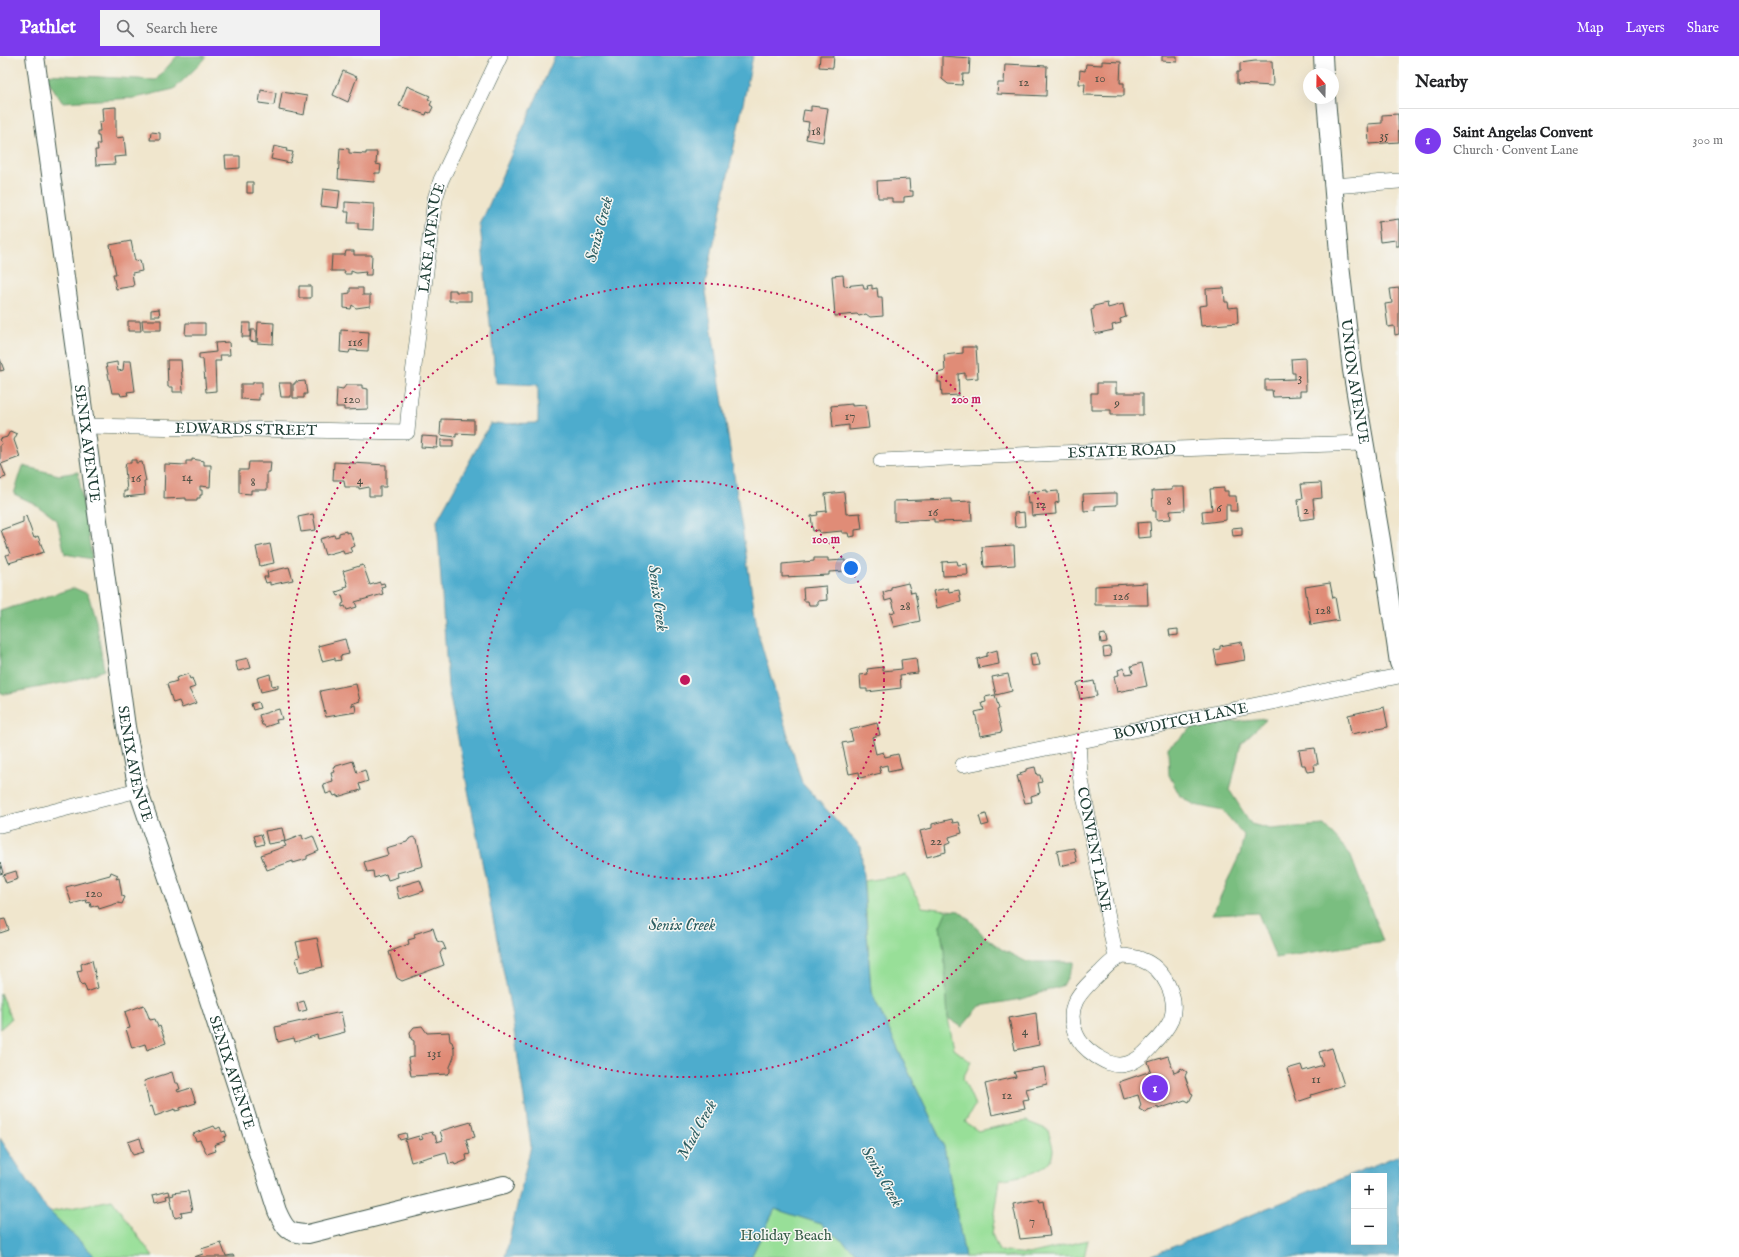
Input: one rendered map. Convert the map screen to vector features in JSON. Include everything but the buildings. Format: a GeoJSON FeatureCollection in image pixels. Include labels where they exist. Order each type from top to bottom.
{"type":"FeatureCollection","features":[{"type":"Feature","properties":{"kind":"street","name":"SENIX AVENUE"},"geometry":{"type":"LineString","coordinates":[[35,56],[126,727],[138,790],[197,963],[277,1211],[288,1230],[296,1234],[308,1234],[504,1185]]}},
{"type":"Feature","properties":{"kind":"street","name":"LAKE AVENUE"},"geometry":{"type":"LineString","coordinates":[[407,432],[435,200],[441,180],[500,56]]}},
{"type":"Feature","properties":{"kind":"street"},"geometry":{"type":"LineString","coordinates":[[1323,56],[1324,68]]}},
{"type":"Feature","properties":{"kind":"street","name":"UNION AVENUE"},"geometry":{"type":"LineString","coordinates":[[1326,104],[1340,265],[1352,370],[1381,540],[1399,663]]}},
{"type":"Feature","properties":{"kind":"street"},"geometry":{"type":"LineString","coordinates":[[1333,186],[1399,181]]}},
{"type":"Feature","properties":{"kind":"street","name":"EDWARDS STREET"},"geometry":{"type":"LineString","coordinates":[[84,426],[407,432]]}},
{"type":"Feature","properties":{"kind":"street","name":"ESTATE ROAD"},"geometry":{"type":"LineString","coordinates":[[881,462],[1082,452],[1364,444]]}},
{"type":"Feature","properties":{"kind":"street","name":"BOWDITCH LANE"},"geometry":{"type":"LineString","coordinates":[[963,765],[1399,676]]}},
{"type":"Feature","properties":{"kind":"street","name":"CONVENT LANE"},"geometry":{"type":"LineString","coordinates":[[1078,741],[1080,775],[1116,958]]}},
{"type":"Feature","properties":{"kind":"street"},"geometry":{"type":"LineString","coordinates":[[0,825],[138,790]]}},
{"type":"Feature","properties":{"kind":"street"},"geometry":{"type":"LineString","coordinates":[[1124,956],[1142,960],[1156,968],[1171,990],[1173,1002],[1171,1019],[1165,1031],[1148,1050],[1132,1063],[1120,1066],[1106,1062],[1087,1050],[1078,1040],[1072,1025],[1071,1016],[1076,998],[1116,958],[1124,956]]}},
{"type":"Feature","properties":{"kind":"green space"},"geometry":{"type":"Polygon","coordinates":[[[177,56],[205,56],[205,59],[174,89],[135,98],[62,102],[44,74],[156,80],[177,56]]]}},
{"type":"Feature","properties":{"kind":"green space"},"geometry":{"type":"Polygon","coordinates":[[[23,466],[59,475],[78,472],[92,559],[65,554],[57,520],[35,504],[14,494],[23,466]]]}},
{"type":"Feature","properties":{"kind":"green space"},"geometry":{"type":"Polygon","coordinates":[[[74,588],[88,594],[96,621],[104,670],[72,681],[4,694],[0,692],[0,611],[74,588]]]}},
{"type":"Feature","properties":{"kind":"green space"},"geometry":{"type":"Polygon","coordinates":[[[1267,719],[1241,743],[1230,791],[1251,824],[1270,829],[1324,825],[1350,854],[1383,941],[1276,958],[1258,913],[1212,915],[1240,854],[1244,835],[1223,811],[1195,805],[1180,796],[1169,775],[1168,748],[1194,726],[1267,719]]]}},
{"type":"Feature","properties":{"kind":"green space"},"geometry":{"type":"Polygon","coordinates":[[[906,875],[922,907],[947,910],[940,926],[944,949],[948,1018],[954,1049],[971,1062],[963,1078],[975,1105],[965,1122],[978,1131],[1026,1121],[1048,1130],[1052,1143],[1053,1151],[1051,1159],[1046,1165],[1033,1173],[1000,1180],[992,1234],[999,1251],[1029,1254],[1088,1240],[1084,1257],[965,1257],[944,1147],[871,992],[864,881],[906,875]]]}},
{"type":"Feature","properties":{"kind":"green space"},"geometry":{"type":"Polygon","coordinates":[[[947,910],[959,911],[970,920],[983,935],[1001,949],[1027,962],[1074,962],[1064,985],[1022,999],[980,1006],[962,1027],[948,1018],[944,949],[940,926],[947,910]]]}},
{"type":"Feature","properties":{"kind":"green space"},"geometry":{"type":"Polygon","coordinates":[[[0,993],[11,1019],[0,1029],[0,993]]]}},
{"type":"Feature","properties":{"kind":"green space"},"geometry":{"type":"Polygon","coordinates":[[[112,1200],[153,1257],[96,1257],[50,1212],[112,1200]]]}},
{"type":"Feature","properties":{"kind":"green space","name":"Holiday Beach"},"geometry":{"type":"Polygon","coordinates":[[[775,1209],[821,1224],[862,1257],[751,1257],[775,1209]]]}},
{"type":"Feature","properties":{"kind":"water","name":"Senix Creek"},"geometry":{"type":"Polygon","coordinates":[[[555,56],[753,56],[705,285],[758,633],[802,783],[861,847],[871,992],[944,1147],[965,1257],[862,1257],[821,1224],[775,1209],[751,1257],[505,1257],[531,1146],[511,1011],[448,687],[437,520],[490,424],[538,423],[538,385],[496,383],[480,225],[555,56]]]}},
{"type":"Feature","properties":{"kind":"water"},"geometry":{"type":"Polygon","coordinates":[[[0,1138],[45,1207],[96,1257],[0,1257],[0,1138]]]}},
{"type":"Feature","properties":{"kind":"water"},"geometry":{"type":"Polygon","coordinates":[[[1399,1155],[1399,1257],[1148,1257],[1351,1175],[1351,1245],[1387,1245],[1387,1173],[1355,1173],[1399,1155]]]}},
{"type":"Feature","properties":{"kind":"place","name":"Saint Angelas Convent"},"geometry":{"type":"Point","coordinates":[1155,1088]}},
{"type":"Feature","properties":{"kind":"water label","name":"Mud Creek"},"geometry":{"type":"Point","coordinates":[696,1129]}}]}
